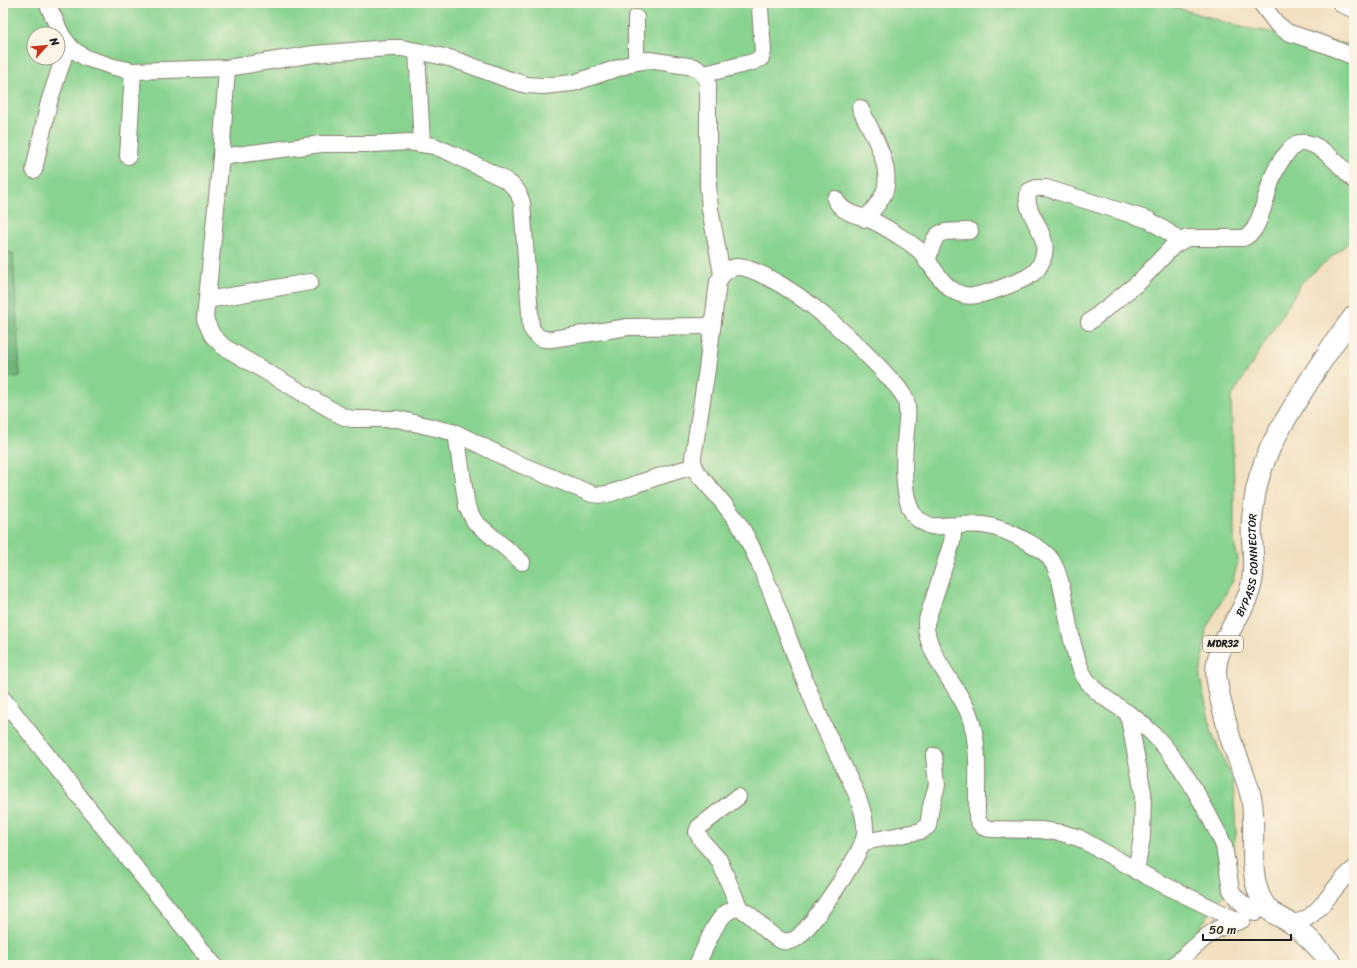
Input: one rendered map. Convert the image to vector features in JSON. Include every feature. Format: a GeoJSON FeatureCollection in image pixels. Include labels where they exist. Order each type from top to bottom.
{"type":"FeatureCollection","features":[{"type":"Feature","properties":{"kind":"main road"},"geometry":{"type":"LineString","coordinates":[[1343,3],[1354,8]]}},
{"type":"Feature","properties":{"kind":"main road","name":"BYPASS CONNECTOR"},"geometry":{"type":"LineString","coordinates":[[1333,965],[1319,949],[1292,924],[1259,908],[1259,894],[1255,877],[1252,801],[1245,775],[1231,738],[1219,692],[1216,670],[1222,645],[1246,600],[1252,581],[1252,521],[1257,483],[1263,462],[1283,422],[1324,357],[1354,316]]}},
{"type":"Feature","properties":{"kind":"street"},"geometry":{"type":"LineString","coordinates":[[47,3],[62,36],[72,49],[86,58],[114,67],[133,71],[227,68],[321,54],[388,48],[402,48],[453,59],[491,74],[527,85],[543,86],[573,83],[636,62],[649,60],[694,67],[704,74],[708,84],[708,186],[710,209],[722,274]]}},
{"type":"Feature","properties":{"kind":"street"},"geometry":{"type":"LineString","coordinates":[[1261,3],[1276,24],[1286,32],[1326,45],[1354,57]]}},
{"type":"Feature","properties":{"kind":"street"},"geometry":{"type":"LineString","coordinates":[[704,74],[753,62],[761,58],[763,51],[760,8]]}},
{"type":"Feature","properties":{"kind":"street"},"geometry":{"type":"LineString","coordinates":[[636,18],[636,62]]}},
{"type":"Feature","properties":{"kind":"street"},"geometry":{"type":"LineString","coordinates":[[34,170],[49,102],[68,44]]}},
{"type":"Feature","properties":{"kind":"street"},"geometry":{"type":"LineString","coordinates":[[417,51],[422,144]]}},
{"type":"Feature","properties":{"kind":"street"},"geometry":{"type":"LineString","coordinates":[[227,68],[221,157],[205,320],[212,335],[224,348],[342,416],[352,419],[398,419],[456,433],[525,466],[592,494],[601,496],[611,494],[630,486],[694,467]]}},
{"type":"Feature","properties":{"kind":"street"},"geometry":{"type":"LineString","coordinates":[[128,156],[133,71]]}},
{"type":"Feature","properties":{"kind":"street"},"geometry":{"type":"LineString","coordinates":[[860,108],[878,146],[884,161],[887,175],[883,196],[865,219]]}},
{"type":"Feature","properties":{"kind":"street"},"geometry":{"type":"LineString","coordinates":[[221,157],[321,144],[374,144],[409,142],[434,146],[502,178],[512,185],[518,192],[522,203],[531,328],[536,336],[542,340],[628,327],[712,326]]}},
{"type":"Feature","properties":{"kind":"street"},"geometry":{"type":"LineString","coordinates":[[1090,322],[1139,282],[1173,246],[1179,242],[1187,238],[1243,238],[1248,236],[1254,229],[1270,183],[1277,168],[1285,155],[1294,145],[1300,143],[1311,144],[1322,150],[1354,180]]}},
{"type":"Feature","properties":{"kind":"street"},"geometry":{"type":"LineString","coordinates":[[835,199],[840,207],[850,213],[873,222],[910,243],[919,251],[942,282],[950,289],[967,296],[978,295],[1017,282],[1033,273],[1039,267],[1045,250],[1043,237],[1028,206],[1026,198],[1029,191],[1036,188],[1046,188],[1149,220],[1168,232],[1179,242]]}},
{"type":"Feature","properties":{"kind":"street"},"geometry":{"type":"LineString","coordinates":[[927,262],[937,234],[943,232],[970,231]]}},
{"type":"Feature","properties":{"kind":"street"},"geometry":{"type":"LineString","coordinates":[[738,797],[699,827],[697,832],[719,860],[740,909],[780,940],[784,942],[791,942],[797,938],[816,915],[849,869],[864,842],[865,825],[861,807],[828,736],[758,560],[741,527],[694,467],[692,461],[707,369],[718,282],[722,274],[732,267],[742,266],[779,283],[809,304],[863,351],[901,391],[906,402],[908,415],[904,462],[906,491],[913,514],[924,523],[931,526],[982,525],[997,528],[1015,535],[1041,550],[1048,556],[1054,566],[1060,583],[1076,655],[1083,673],[1103,697],[1128,713],[1152,733],[1172,755],[1189,779],[1206,808],[1224,846],[1231,890],[1238,900],[1259,908],[1250,918],[1224,926],[1213,932],[1174,965]]}},
{"type":"Feature","properties":{"kind":"street"},"geometry":{"type":"LineString","coordinates":[[207,300],[310,282]]}},
{"type":"Feature","properties":{"kind":"street"},"geometry":{"type":"LineString","coordinates":[[456,433],[467,507],[470,515],[474,522],[522,562]]}},
{"type":"Feature","properties":{"kind":"street"},"geometry":{"type":"LineString","coordinates":[[954,526],[952,542],[926,623],[926,631],[932,648],[964,703],[972,726],[977,756],[977,818],[979,823],[986,828],[991,829],[1041,830],[1062,833],[1079,838],[1136,871],[1238,921]]}},
{"type":"Feature","properties":{"kind":"street"},"geometry":{"type":"LineString","coordinates":[[3,699],[214,965]]}},
{"type":"Feature","properties":{"kind":"street"},"geometry":{"type":"LineString","coordinates":[[1128,713],[1143,793],[1142,837],[1136,871]]}},
{"type":"Feature","properties":{"kind":"street"},"geometry":{"type":"LineString","coordinates":[[864,842],[921,831],[928,826],[931,806],[937,785],[934,756]]}},
{"type":"Feature","properties":{"kind":"street"},"geometry":{"type":"LineString","coordinates":[[1292,924],[1306,918],[1314,912],[1339,882],[1354,869]]}},
{"type":"Feature","properties":{"kind":"street"},"geometry":{"type":"LineString","coordinates":[[697,965],[721,918],[733,910],[740,909]]}},
{"type":"Feature","properties":{"kind":"green space"},"geometry":{"type":"Polygon","coordinates":[[[3,3],[1170,3],[1174,7],[1245,28],[1354,45],[1354,238],[1302,282],[1231,398],[1234,484],[1234,542],[1238,561],[1233,580],[1206,629],[1200,678],[1212,733],[1233,781],[1236,834],[1224,894],[1172,965],[3,965],[3,3]]]}},
{"type":"Feature","properties":{"kind":"green space"},"geometry":{"type":"Polygon","coordinates":[[[3,249],[13,254],[20,376],[3,379],[3,249]]]}}]}
